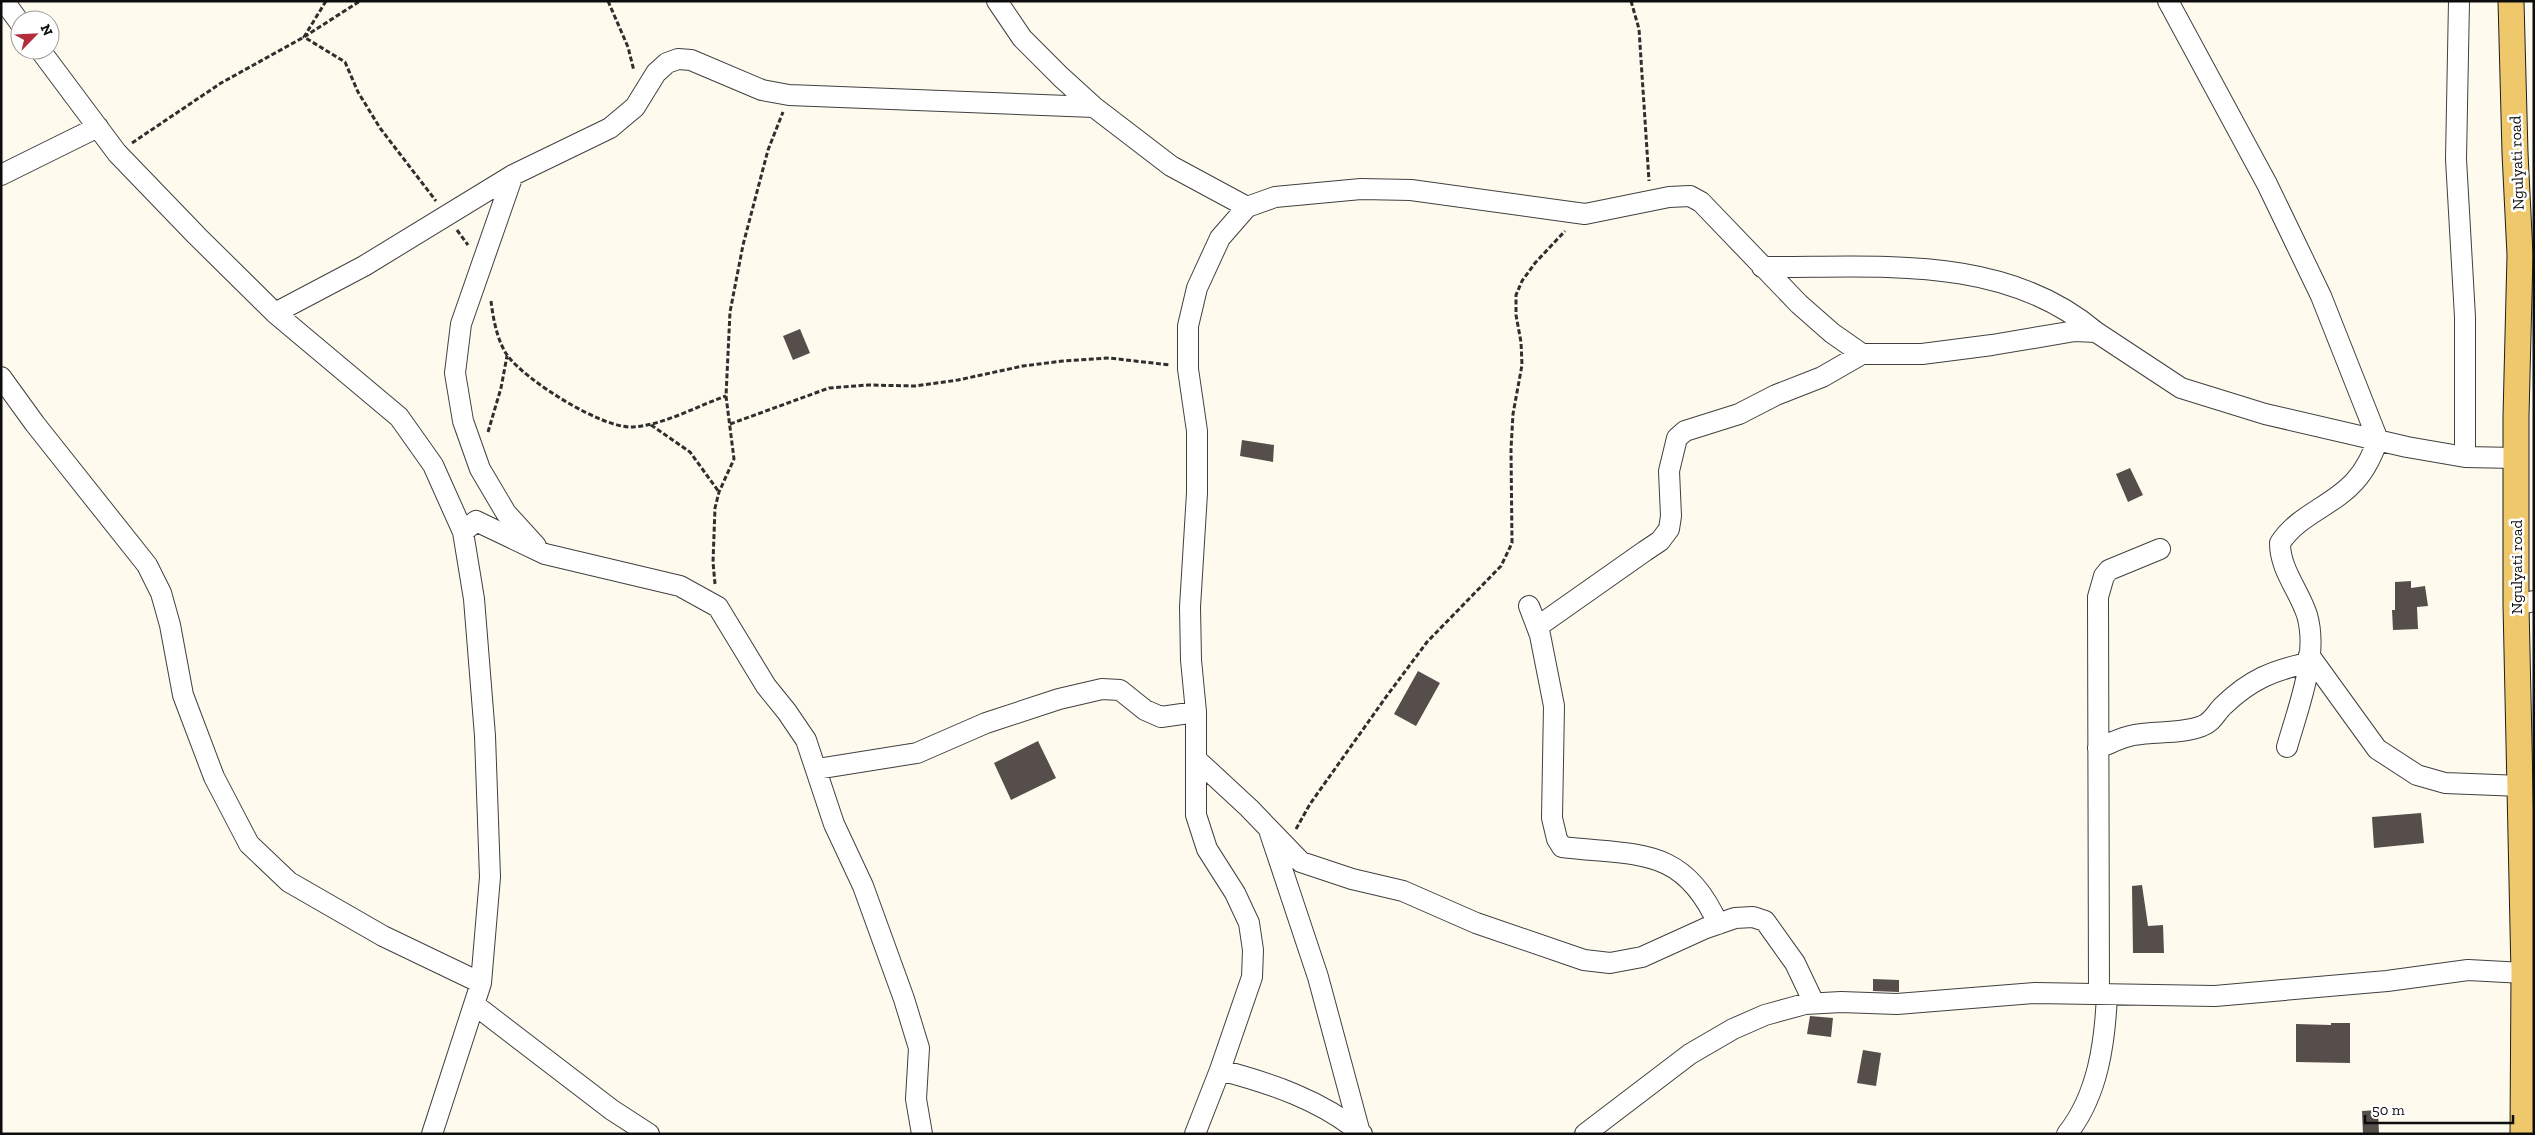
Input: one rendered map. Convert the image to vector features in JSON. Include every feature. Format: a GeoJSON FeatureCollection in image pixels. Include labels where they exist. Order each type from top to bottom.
{"type":"FeatureCollection","features":[{"type":"Feature","properties":{"kind":"main road","name":"Ngulyati road"},"geometry":{"type":"LineString","coordinates":[[2511,1],[2520,255],[2516,458],[2525,603],[2521,786],[2524,973],[2529,1019],[2523,1134]]}},
{"type":"Feature","properties":{"kind":"street"},"geometry":{"type":"LineString","coordinates":[[997,1],[1022,38],[1060,78],[1094,107],[1171,166],[1247,208]]}},
{"type":"Feature","properties":{"kind":"street"},"geometry":{"type":"LineString","coordinates":[[2168,1],[2267,184],[2321,296],[2378,440],[2368,464],[2354,482],[2329,502],[2297,523],[2280,543],[2284,568],[2307,616],[2311,640],[2287,747]]}},
{"type":"Feature","properties":{"kind":"street"},"geometry":{"type":"LineString","coordinates":[[2459,1],[2457,22],[2456,159],[2464,317],[2465,457]]}},
{"type":"Feature","properties":{"kind":"street"},"geometry":{"type":"LineString","coordinates":[[275,313],[364,266],[513,174],[610,128],[636,107],[656,73],[667,63],[678,59],[704,64],[727,76],[762,90],[789,95],[1094,107]]}},
{"type":"Feature","properties":{"kind":"street"},"geometry":{"type":"LineString","coordinates":[[47,60],[117,153],[275,313],[399,417],[432,465],[463,532],[474,599],[485,736],[490,877],[482,983],[432,1134]]}},
{"type":"Feature","properties":{"kind":"street"},"geometry":{"type":"LineString","coordinates":[[1,174],[98,128]]}},
{"type":"Feature","properties":{"kind":"street"},"geometry":{"type":"LineString","coordinates":[[513,174],[461,324],[455,373],[463,421],[480,469],[506,514],[544,554]]}},
{"type":"Feature","properties":{"kind":"street"},"geometry":{"type":"LineString","coordinates":[[1195,1134],[1220,1070],[1252,977],[1253,950],[1249,923],[1235,893],[1207,848],[1196,816],[1196,712],[1191,660],[1190,607],[1197,493],[1197,431],[1188,369],[1188,326],[1197,288],[1220,238],[1247,208],[1275,197],[1361,189],[1411,190],[1585,214],[1650,200],[1690,196],[1701,202],[1762,266],[1832,333],[1862,354]]}},
{"type":"Feature","properties":{"kind":"street"},"geometry":{"type":"LineString","coordinates":[[1762,266],[1934,269],[1981,275],[2036,293],[2080,318],[2096,332],[2181,388],[2265,414],[2378,440],[2465,457],[2516,458]]}},
{"type":"Feature","properties":{"kind":"street"},"geometry":{"type":"LineString","coordinates":[[1537,627],[1652,546],[1668,529],[1671,516],[1669,471],[1677,438],[1685,431],[1739,414],[1776,395],[1822,377],[1862,354],[1922,354],[1992,345],[2075,331],[2096,332]]}},
{"type":"Feature","properties":{"kind":"street"},"geometry":{"type":"LineString","coordinates":[[1,377],[35,424],[147,565],[161,592],[183,696],[214,777],[249,844],[289,882],[383,936],[482,983]]}},
{"type":"Feature","properties":{"kind":"street"},"geometry":{"type":"LineString","coordinates":[[463,532],[476,521],[544,554],[680,586],[718,607],[766,686],[806,740],[834,824],[863,886],[904,999],[919,1048],[916,1099],[907,1134]]}},
{"type":"Feature","properties":{"kind":"street"},"geometry":{"type":"LineString","coordinates":[[2067,1134],[2076,1123],[2093,1088],[2106,1026],[2103,994],[2098,748],[2098,597],[2104,576],[2110,570],[2124,562],[2160,549]]}},
{"type":"Feature","properties":{"kind":"street"},"geometry":{"type":"LineString","coordinates":[[1528,606],[1537,627],[1554,706],[1552,818],[1557,839],[1562,847],[1621,852],[1650,858],[1682,871],[1698,888],[1718,924]]}},
{"type":"Feature","properties":{"kind":"street"},"geometry":{"type":"LineString","coordinates":[[2098,748],[2132,735],[2203,726],[2249,683],[2308,659]]}},
{"type":"Feature","properties":{"kind":"street"},"geometry":{"type":"LineString","coordinates":[[2308,659],[2377,749],[2417,775],[2445,783],[2521,786]]}},
{"type":"Feature","properties":{"kind":"street"},"geometry":{"type":"LineString","coordinates":[[817,770],[917,752],[986,723],[1059,699],[1102,689],[1120,690],[1145,710],[1161,717],[1196,712]]}},
{"type":"Feature","properties":{"kind":"street"},"geometry":{"type":"LineString","coordinates":[[1196,760],[1301,862],[1352,879],[1403,891],[1476,923],[1584,960],[1610,963],[1642,957],[1735,918],[1753,917],[1765,921],[1794,963],[1814,1003]]}},
{"type":"Feature","properties":{"kind":"street"},"geometry":{"type":"LineString","coordinates":[[1268,828],[1318,977],[1361,1133]]}},
{"type":"Feature","properties":{"kind":"street"},"geometry":{"type":"LineString","coordinates":[[1592,1132],[1690,1054],[1733,1029],[1765,1015],[1814,1003],[1897,1004],[2035,993],[2215,996],[2387,981],[2468,970],[2524,973]]}},
{"type":"Feature","properties":{"kind":"street"},"geometry":{"type":"LineString","coordinates":[[475,1005],[604,1104],[648,1134]]}},
{"type":"Feature","properties":{"kind":"street"},"geometry":{"type":"LineString","coordinates":[[1220,1070],[1281,1087],[1317,1105],[1361,1133]]}},
{"type":"Feature","properties":{"kind":"street"},"geometry":{"type":"LineString","coordinates":[[916,1099],[922,1134]]}},
{"type":"Feature","properties":{"kind":"path"},"geometry":{"type":"LineString","coordinates":[[304,37],[326,1]]}},
{"type":"Feature","properties":{"kind":"path"},"geometry":{"type":"LineString","coordinates":[[117,153],[221,83],[304,37],[360,1]]}},
{"type":"Feature","properties":{"kind":"path"},"geometry":{"type":"LineString","coordinates":[[608,1],[632,61],[636,107]]}},
{"type":"Feature","properties":{"kind":"path"},"geometry":{"type":"LineString","coordinates":[[1631,1],[1639,29],[1650,200]]}},
{"type":"Feature","properties":{"kind":"path"},"geometry":{"type":"LineString","coordinates":[[304,37],[346,62],[358,92],[380,128],[446,214],[481,268]]}},
{"type":"Feature","properties":{"kind":"path"},"geometry":{"type":"LineString","coordinates":[[718,607],[713,562],[713,528],[719,492],[734,459],[726,396],[730,312],[743,245],[768,150],[789,95]]}},
{"type":"Feature","properties":{"kind":"path"},"geometry":{"type":"LineString","coordinates":[[1286,846],[1310,804],[1427,642],[1501,566],[1512,543],[1511,449],[1513,414],[1522,365],[1521,342],[1516,315],[1516,295],[1522,281],[1534,263],[1557,238],[1585,214]]}},
{"type":"Feature","properties":{"kind":"path"},"geometry":{"type":"LineString","coordinates":[[490,298],[499,338],[508,355],[528,374],[561,398],[589,414],[617,425],[632,427],[651,424],[726,396]]}},
{"type":"Feature","properties":{"kind":"path"},"geometry":{"type":"LineString","coordinates":[[480,469],[508,355]]}},
{"type":"Feature","properties":{"kind":"path"},"geometry":{"type":"LineString","coordinates":[[730,424],[829,388],[868,385],[915,386],[958,380],[1023,366],[1109,358],[1152,362],[1188,369]]}},
{"type":"Feature","properties":{"kind":"path"},"geometry":{"type":"LineString","coordinates":[[651,424],[690,452],[719,492]]}},
{"type":"Feature","properties":{"kind":"building"},"geometry":{"type":"Polygon","coordinates":[[[800,329],[810,353],[793,360],[783,336],[800,329]]]}},
{"type":"Feature","properties":{"kind":"building"},"geometry":{"type":"Polygon","coordinates":[[[1242,440],[1274,445],[1273,462],[1240,456],[1242,440]]]}},
{"type":"Feature","properties":{"kind":"building"},"geometry":{"type":"Polygon","coordinates":[[[2130,468],[2143,495],[2128,502],[2116,474],[2130,468]]]}},
{"type":"Feature","properties":{"kind":"building"},"geometry":{"type":"Polygon","coordinates":[[[2411,581],[2411,588],[2425,586],[2428,606],[2417,607],[2418,629],[2393,630],[2392,610],[2395,610],[2395,582],[2411,581]]]}},
{"type":"Feature","properties":{"kind":"building"},"geometry":{"type":"Polygon","coordinates":[[[1418,671],[1440,683],[1416,726],[1394,714],[1418,671]]]}},
{"type":"Feature","properties":{"kind":"building"},"geometry":{"type":"Polygon","coordinates":[[[1038,741],[1056,778],[1011,800],[994,763],[1038,741]]]}},
{"type":"Feature","properties":{"kind":"building"},"geometry":{"type":"Polygon","coordinates":[[[2421,813],[2424,843],[2374,848],[2372,817],[2421,813]]]}},
{"type":"Feature","properties":{"kind":"building"},"geometry":{"type":"Polygon","coordinates":[[[2142,885],[2148,926],[2163,925],[2164,953],[2133,953],[2132,886],[2142,885]]]}},
{"type":"Feature","properties":{"kind":"building"},"geometry":{"type":"Polygon","coordinates":[[[1873,979],[1899,980],[1899,992],[1873,991],[1873,979]]]}},
{"type":"Feature","properties":{"kind":"building"},"geometry":{"type":"Polygon","coordinates":[[[1810,1016],[1833,1018],[1831,1037],[1807,1034],[1810,1016]]]}},
{"type":"Feature","properties":{"kind":"building"},"geometry":{"type":"Polygon","coordinates":[[[2331,1023],[2350,1023],[2350,1063],[2296,1062],[2296,1024],[2331,1025],[2331,1023]]]}},
{"type":"Feature","properties":{"kind":"building"},"geometry":{"type":"Polygon","coordinates":[[[1863,1050],[1881,1053],[1876,1086],[1857,1083],[1863,1050]]]}},
{"type":"Feature","properties":{"kind":"building"},"geometry":{"type":"Polygon","coordinates":[[[2378,1110],[2379,1134],[2363,1134],[2362,1111],[2378,1110]]]}}]}
